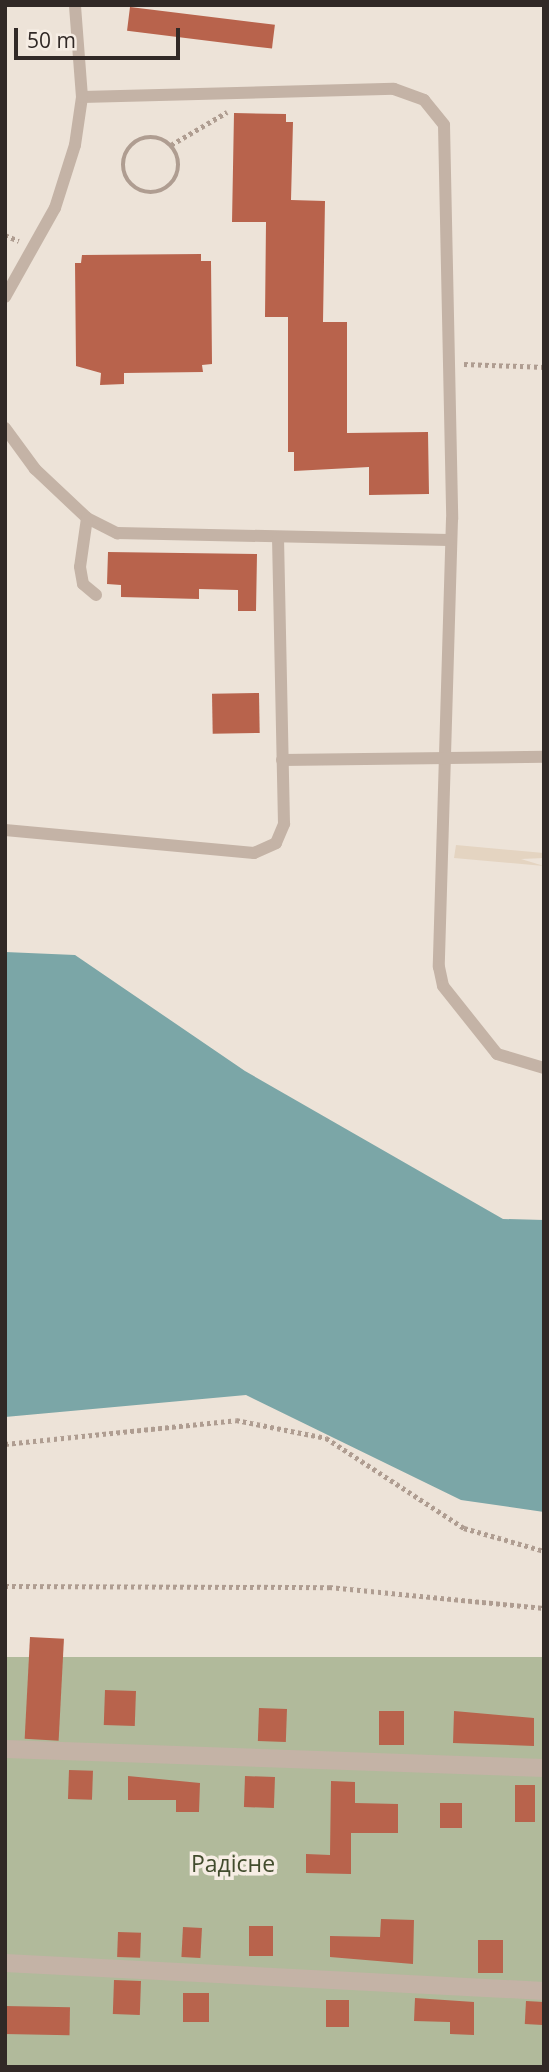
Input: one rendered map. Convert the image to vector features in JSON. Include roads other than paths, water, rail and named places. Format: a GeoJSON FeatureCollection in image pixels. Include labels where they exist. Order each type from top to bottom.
{"type":"FeatureCollection","features":[{"type":"Feature","properties":{"kind":"street"},"geometry":{"type":"LineString","coordinates":[[5,1749],[544,1768]]}},
{"type":"Feature","properties":{"kind":"street"},"geometry":{"type":"LineString","coordinates":[[5,1963],[544,1991]]}},
{"type":"Feature","properties":{"kind":"lane"},"geometry":{"type":"LineString","coordinates":[[5,297],[55,208],[82,97],[75,5]]}},
{"type":"Feature","properties":{"kind":"lane"},"geometry":{"type":"LineString","coordinates":[[82,97],[394,89],[435,108],[444,125],[450,363],[443,986],[497,1054],[530,1069],[544,1068]]}},
{"type":"Feature","properties":{"kind":"lane"},"geometry":{"type":"LineString","coordinates":[[5,428],[35,469],[87,518],[117,533],[449,540]]}},
{"type":"Feature","properties":{"kind":"lane"},"geometry":{"type":"LineString","coordinates":[[87,518],[89,534],[80,566],[83,584],[96,595]]}},
{"type":"Feature","properties":{"kind":"lane"},"geometry":{"type":"LineString","coordinates":[[5,830],[264,851],[283,831],[278,538]]}},
{"type":"Feature","properties":{"kind":"lane"},"geometry":{"type":"LineString","coordinates":[[282,760],[544,757]]}},
{"type":"Feature","properties":{"kind":"water"},"geometry":{"type":"Polygon","coordinates":[[[5,952],[75,955],[245,1071],[503,1219],[544,1220],[544,1512],[461,1500],[246,1395],[5,1417],[5,952]]]}},
{"type":"Feature","properties":{"kind":"park label","name":"Радісне"},"geometry":{"type":"Point","coordinates":[233,1863]}}]}
